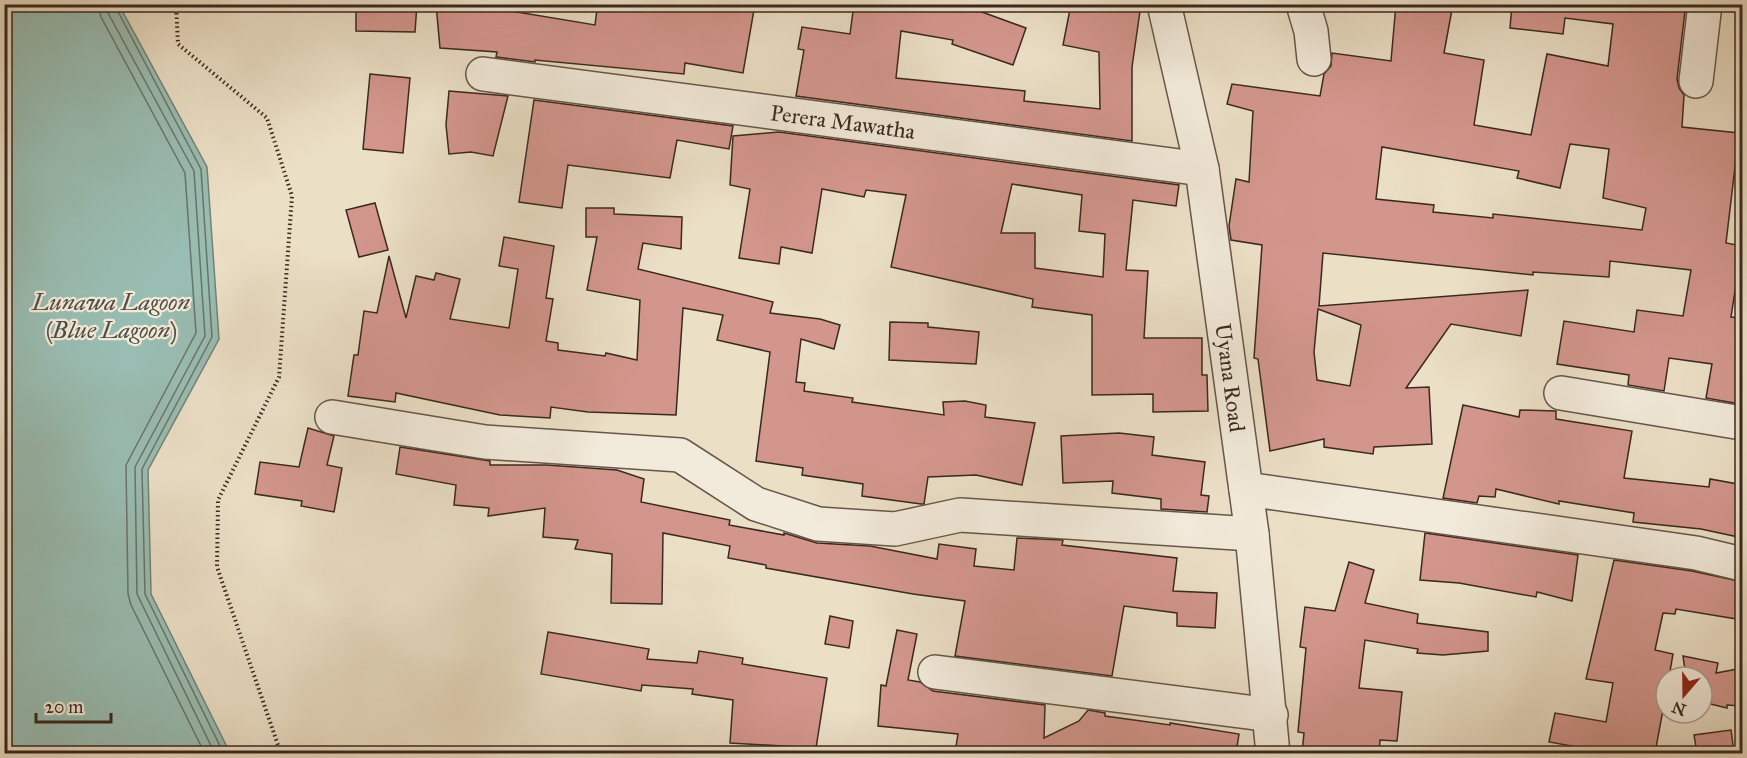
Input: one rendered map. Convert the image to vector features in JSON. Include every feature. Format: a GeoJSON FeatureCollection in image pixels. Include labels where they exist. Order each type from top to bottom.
{"type":"FeatureCollection","features":[{"type":"Feature","properties":{"kind":"street","name":"Uyana Road"},"geometry":{"type":"LineString","coordinates":[[1164,4],[1202,169],[1252,534],[1273,753]]}},
{"type":"Feature","properties":{"kind":"street"},"geometry":{"type":"LineString","coordinates":[[1303,4],[1311,31],[1314,59]]}},
{"type":"Feature","properties":{"kind":"street"},"geometry":{"type":"LineString","coordinates":[[1696,81],[1705,4]]}},
{"type":"Feature","properties":{"kind":"street","name":"Perera Mawatha"},"geometry":{"type":"LineString","coordinates":[[483,74],[1202,169]]}},
{"type":"Feature","properties":{"kind":"street"},"geometry":{"type":"LineString","coordinates":[[1561,393],[1743,423]]}},
{"type":"Feature","properties":{"kind":"street"},"geometry":{"type":"LineString","coordinates":[[332,417],[485,442],[680,455],[756,504],[818,524],[895,529],[960,515],[1252,534]]}},
{"type":"Feature","properties":{"kind":"street"},"geometry":{"type":"LineString","coordinates":[[1246,489],[1696,553],[1743,564]]}},
{"type":"Feature","properties":{"kind":"street"},"geometry":{"type":"LineString","coordinates":[[935,672],[1271,715]]}},
{"type":"Feature","properties":{"kind":"path"},"geometry":{"type":"LineString","coordinates":[[176,4],[178,44],[267,118],[292,196],[279,377],[218,500],[217,567],[281,753]]}},
{"type":"Feature","properties":{"kind":"water","name":"Lunawa Lagoon (Blue Lagoon)"},"geometry":{"type":"Polygon","coordinates":[[[4,5],[119,5],[207,167],[219,339],[148,470],[151,594],[230,753],[5,753],[4,5]]]}},
{"type":"Feature","properties":{"kind":"building"},"geometry":{"type":"Polygon","coordinates":[[[356,4],[417,4],[415,32],[356,31],[356,4]]]}},
{"type":"Feature","properties":{"kind":"building"},"geometry":{"type":"Polygon","coordinates":[[[436,4],[468,4],[595,25],[597,9],[613,11],[613,4],[755,4],[743,73],[685,63],[684,74],[535,60],[535,62],[496,57],[497,52],[440,48],[436,4]]]}},
{"type":"Feature","properties":{"kind":"building"},"geometry":{"type":"Polygon","coordinates":[[[854,4],[960,4],[1026,28],[1013,65],[952,44],[953,40],[901,31],[896,78],[1025,91],[1024,101],[1100,109],[1099,52],[1063,45],[1071,4],[1141,4],[1132,67],[1132,141],[796,96],[804,50],[798,49],[802,27],[850,34],[854,4]]]}},
{"type":"Feature","properties":{"kind":"building"},"geometry":{"type":"Polygon","coordinates":[[[1396,4],[1453,4],[1444,53],[1484,60],[1474,125],[1531,135],[1547,54],[1608,66],[1613,24],[1565,18],[1563,34],[1510,28],[1512,4],[1640,4],[1685,11],[1677,79],[1684,95],[1682,127],[1739,133],[1726,243],[1742,246],[1731,317],[1743,318],[1740,404],[1706,398],[1712,364],[1669,358],[1664,391],[1628,385],[1629,375],[1557,364],[1564,321],[1634,332],[1637,310],[1683,316],[1691,270],[1610,261],[1609,277],[1533,272],[1533,275],[1323,253],[1319,306],[1528,290],[1521,336],[1451,324],[1406,388],[1429,387],[1432,444],[1374,447],[1373,454],[1324,447],[1324,439],[1270,451],[1258,359],[1254,358],[1262,245],[1231,240],[1229,226],[1236,179],[1249,182],[1253,111],[1227,104],[1232,84],[1320,96],[1324,74],[1331,66],[1332,53],[1391,61],[1396,4]],[[1570,144],[1560,188],[1517,178],[1519,171],[1382,147],[1376,199],[1434,205],[1433,212],[1493,218],[1493,214],[1642,230],[1646,208],[1603,198],[1609,149],[1570,144]],[[1318,309],[1314,352],[1317,380],[1350,386],[1361,325],[1318,309]]]}},
{"type":"Feature","properties":{"kind":"building"},"geometry":{"type":"Polygon","coordinates":[[[370,74],[410,78],[403,153],[363,149],[370,74]]]}},
{"type":"Feature","properties":{"kind":"building"},"geometry":{"type":"Polygon","coordinates":[[[449,91],[508,96],[493,156],[471,152],[449,154],[446,125],[449,91]]]}},
{"type":"Feature","properties":{"kind":"building"},"geometry":{"type":"Polygon","coordinates":[[[534,100],[733,126],[729,149],[677,140],[670,178],[568,165],[562,208],[519,202],[534,100]]]}},
{"type":"Feature","properties":{"kind":"building"},"geometry":{"type":"Polygon","coordinates":[[[779,132],[1179,185],[1176,206],[1133,200],[1126,270],[1148,271],[1144,338],[1202,338],[1202,375],[1207,375],[1208,411],[1153,412],[1153,394],[1092,395],[1092,315],[1032,307],[1033,299],[891,267],[906,195],[866,190],[864,197],[822,189],[812,253],[781,247],[779,264],[739,258],[750,189],[730,185],[733,136],[779,132]],[[1012,184],[1001,233],[1035,233],[1035,268],[1103,277],[1105,234],[1079,231],[1082,195],[1012,184]]]}},
{"type":"Feature","properties":{"kind":"building"},"geometry":{"type":"Polygon","coordinates":[[[375,203],[388,250],[359,257],[346,210],[375,203]]]}},
{"type":"Feature","properties":{"kind":"building"},"geometry":{"type":"Polygon","coordinates":[[[586,208],[614,208],[614,214],[682,217],[681,249],[643,243],[638,269],[773,302],[770,313],[820,319],[840,325],[834,349],[801,339],[796,382],[805,383],[804,391],[853,398],[852,402],[944,415],[943,402],[965,401],[986,405],[985,417],[1035,423],[1022,485],[976,475],[928,477],[924,504],[921,504],[862,496],[863,484],[802,475],[803,468],[756,461],[770,352],[717,340],[723,315],[683,308],[676,415],[588,412],[551,407],[550,418],[500,415],[396,393],[395,402],[348,396],[354,355],[358,355],[364,311],[377,313],[389,256],[406,318],[416,276],[434,280],[436,273],[460,279],[450,319],[509,328],[518,269],[499,266],[504,237],[554,246],[546,298],[553,299],[546,341],[558,343],[558,350],[605,356],[606,353],[637,360],[640,300],[587,290],[597,237],[586,237],[586,208]]]}},
{"type":"Feature","properties":{"kind":"building"},"geometry":{"type":"Polygon","coordinates":[[[890,322],[928,323],[928,327],[979,332],[976,364],[889,360],[890,322]]]}},
{"type":"Feature","properties":{"kind":"building"},"geometry":{"type":"Polygon","coordinates":[[[1463,405],[1519,417],[1520,410],[1556,411],[1556,419],[1632,431],[1624,478],[1709,487],[1710,479],[1743,485],[1743,538],[1701,529],[1633,522],[1634,513],[1559,501],[1559,504],[1496,489],[1495,497],[1479,496],[1477,503],[1443,498],[1463,405]]]}},
{"type":"Feature","properties":{"kind":"building"},"geometry":{"type":"Polygon","coordinates":[[[308,428],[334,436],[327,465],[342,468],[334,512],[301,506],[302,501],[255,494],[260,462],[299,467],[308,428]]]}},
{"type":"Feature","properties":{"kind":"building"},"geometry":{"type":"Polygon","coordinates":[[[1119,433],[1154,437],[1152,455],[1205,462],[1201,495],[1209,496],[1207,512],[1161,509],[1161,499],[1112,493],[1113,481],[1063,483],[1061,436],[1119,433]]]}},
{"type":"Feature","properties":{"kind":"building"},"geometry":{"type":"Polygon","coordinates":[[[400,447],[490,461],[490,465],[547,465],[617,470],[644,479],[641,502],[730,520],[729,525],[784,535],[784,533],[817,543],[870,546],[937,559],[939,544],[976,549],[974,566],[1014,570],[1017,538],[1063,540],[1062,545],[1177,558],[1173,591],[1217,593],[1215,628],[1177,626],[1177,613],[1124,606],[1112,676],[955,656],[965,601],[766,568],[766,565],[728,558],[730,546],[663,533],[662,604],[611,603],[612,554],[575,549],[578,540],[543,537],[545,508],[488,516],[489,508],[454,505],[456,485],[396,474],[400,447]]]}},
{"type":"Feature","properties":{"kind":"building"},"geometry":{"type":"Polygon","coordinates":[[[1425,533],[1578,555],[1572,601],[1537,592],[1536,597],[1459,583],[1420,580],[1425,533]]]}},
{"type":"Feature","properties":{"kind":"building"},"geometry":{"type":"Polygon","coordinates":[[[1614,560],[1692,571],[1743,582],[1743,620],[1676,609],[1675,614],[1663,613],[1655,650],[1673,654],[1671,665],[1654,665],[1654,725],[1660,725],[1655,753],[1611,753],[1549,742],[1555,713],[1606,722],[1613,683],[1586,679],[1614,560]]]}},
{"type":"Feature","properties":{"kind":"building"},"geometry":{"type":"Polygon","coordinates":[[[1349,562],[1374,570],[1365,603],[1418,614],[1417,623],[1488,632],[1488,651],[1443,655],[1417,653],[1418,649],[1365,640],[1359,688],[1402,692],[1397,741],[1380,740],[1379,753],[1302,753],[1304,733],[1298,732],[1306,648],[1300,647],[1305,607],[1335,611],[1349,562]]]}},
{"type":"Feature","properties":{"kind":"building"},"geometry":{"type":"Polygon","coordinates":[[[830,616],[853,621],[849,648],[825,644],[830,616]]]}},
{"type":"Feature","properties":{"kind":"building"},"geometry":{"type":"Polygon","coordinates":[[[897,630],[917,634],[908,680],[920,682],[933,691],[1045,705],[1044,738],[1079,721],[1088,710],[1105,713],[1105,716],[1239,734],[1236,753],[1118,753],[1090,749],[1089,753],[955,753],[958,734],[878,726],[881,685],[886,686],[897,630]]]}},
{"type":"Feature","properties":{"kind":"building"},"geometry":{"type":"Polygon","coordinates":[[[548,632],[649,649],[647,659],[697,663],[699,651],[743,658],[742,664],[827,678],[816,748],[730,743],[733,700],[692,694],[693,689],[642,685],[641,691],[541,674],[548,632]]]}},
{"type":"Feature","properties":{"kind":"building"},"geometry":{"type":"Polygon","coordinates":[[[1683,656],[1718,663],[1716,673],[1743,668],[1743,706],[1727,705],[1727,708],[1714,705],[1714,665],[1684,665],[1683,656]]]}},
{"type":"Feature","properties":{"kind":"building"},"geometry":{"type":"Polygon","coordinates":[[[1731,730],[1734,753],[1697,753],[1694,735],[1731,730]]]}}]}
